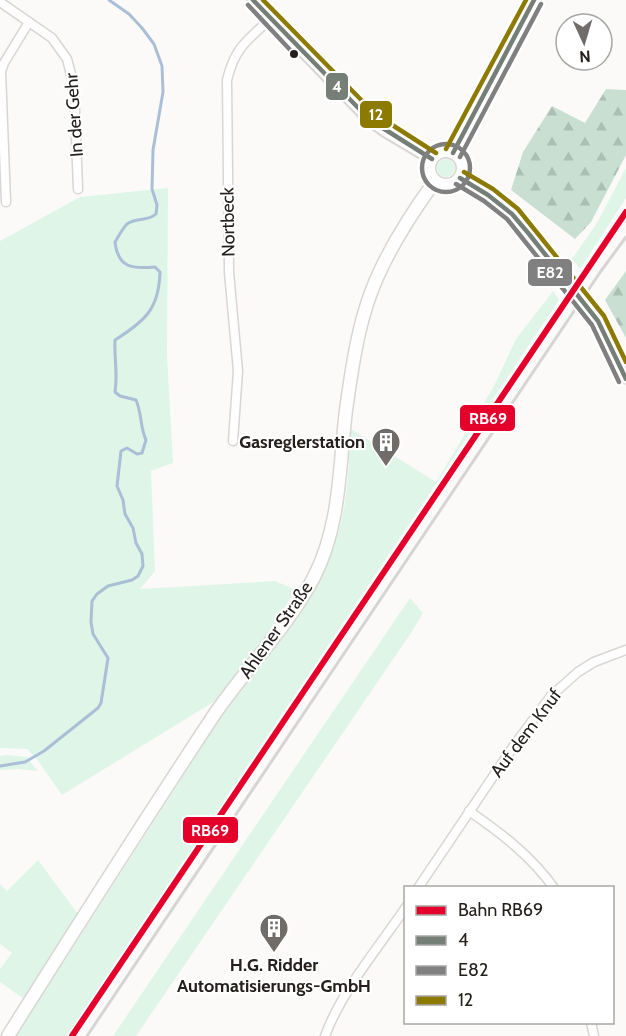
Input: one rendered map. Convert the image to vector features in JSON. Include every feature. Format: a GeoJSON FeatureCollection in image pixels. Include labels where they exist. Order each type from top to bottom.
{"type":"FeatureCollection","features":[{"type":"Feature","properties":{"kind":"main road"},"geometry":{"type":"LineString","coordinates":[[453,153],[534,0]]}},
{"type":"Feature","properties":{"kind":"main road"},"geometry":{"type":"LineString","coordinates":[[439,152],[453,153],[463,164],[460,178],[448,185],[435,181],[429,168],[432,159],[439,152]]}},
{"type":"Feature","properties":{"kind":"main road","name":"Ahlener Straße"},"geometry":{"type":"LineString","coordinates":[[8,1036],[110,874],[217,712],[273,639],[314,577],[333,529],[352,369],[367,304],[389,253],[435,181]]}},
{"type":"Feature","properties":{"kind":"street"},"geometry":{"type":"LineString","coordinates":[[253,0],[370,120],[432,159]]}},
{"type":"Feature","properties":{"kind":"street","name":"In der Gehr"},"geometry":{"type":"LineString","coordinates":[[0,2],[52,38],[64,54],[71,69],[74,86],[78,189]]}},
{"type":"Feature","properties":{"kind":"street","name":"Nortbeck"},"geometry":{"type":"LineString","coordinates":[[233,441],[238,370],[229,272],[227,80],[234,56],[270,19]]}},
{"type":"Feature","properties":{"kind":"street"},"geometry":{"type":"LineString","coordinates":[[6,202],[1,71],[29,22]]}},
{"type":"Feature","properties":{"kind":"street"},"geometry":{"type":"LineString","coordinates":[[460,178],[489,195],[512,214],[529,234],[598,321],[626,379]]}},
{"type":"Feature","properties":{"kind":"street","name":"Auf dem Knuf"},"geometry":{"type":"LineString","coordinates":[[419,886],[515,744],[551,696],[578,672],[594,662],[626,650]]}},
{"type":"Feature","properties":{"kind":"street"},"geometry":{"type":"LineString","coordinates":[[469,811],[494,828],[532,860],[552,886]]}},
{"type":"Feature","properties":{"kind":"street"},"geometry":{"type":"LineString","coordinates":[[325,1036],[330,1022],[345,997],[404,908]]}},
{"type":"Feature","properties":{"kind":"green space"},"geometry":{"type":"Polygon","coordinates":[[[606,89],[626,90],[626,155],[591,222],[575,239],[511,190],[523,152],[552,106],[585,123],[606,89]]]}},
{"type":"Feature","properties":{"kind":"green space"},"geometry":{"type":"Polygon","coordinates":[[[446,159],[452,162],[455,168],[452,174],[446,177],[440,174],[437,168],[440,162],[446,159]]]}},
{"type":"Feature","properties":{"kind":"green space"},"geometry":{"type":"Polygon","coordinates":[[[626,168],[626,198],[580,269],[572,259],[597,223],[626,168]]]}},
{"type":"Feature","properties":{"kind":"green space"},"geometry":{"type":"Polygon","coordinates":[[[168,188],[167,356],[173,463],[151,471],[155,571],[140,589],[275,581],[296,590],[269,632],[215,701],[62,795],[27,749],[0,748],[0,241],[80,197],[168,188]]]}},
{"type":"Feature","properties":{"kind":"green space"},"geometry":{"type":"Polygon","coordinates":[[[626,271],[626,338],[605,300],[626,271]]]}},
{"type":"Feature","properties":{"kind":"green space"},"geometry":{"type":"Polygon","coordinates":[[[553,291],[559,300],[67,1036],[16,1036],[221,717],[303,610],[323,572],[339,531],[345,502],[351,429],[436,482],[494,386],[516,339],[553,291]]]}},
{"type":"Feature","properties":{"kind":"green space"},"geometry":{"type":"Polygon","coordinates":[[[410,598],[423,613],[411,633],[136,1036],[113,1036],[410,598]]]}},
{"type":"Feature","properties":{"kind":"green space"},"geometry":{"type":"Polygon","coordinates":[[[0,756],[26,757],[38,771],[0,770],[0,756]]]}},
{"type":"Feature","properties":{"kind":"green space"},"geometry":{"type":"Polygon","coordinates":[[[38,860],[78,914],[24,999],[0,982],[0,969],[12,953],[0,944],[0,884],[7,891],[38,860]]]}},
{"type":"Feature","properties":{"kind":"waterway"},"geometry":{"type":"LineString","coordinates":[[0,766],[25,762],[44,751],[98,708],[101,703],[108,658],[93,634],[92,601],[108,586],[132,580],[138,576],[143,566],[142,554],[136,543],[133,528],[125,514],[123,500],[117,486],[121,451],[127,448],[137,454],[142,453],[146,440],[136,400],[120,396],[115,392],[115,340],[135,327],[148,313],[157,296],[160,272],[155,267],[139,268],[127,265],[119,257],[115,242],[127,224],[156,214],[157,205],[152,189],[153,150],[163,92],[162,66],[154,44],[142,28],[129,14],[109,0]]}},
{"type":"Feature","properties":{"kind":"railway"},"geometry":{"type":"LineString","coordinates":[[87,1036],[626,237]]}},
{"type":"Feature","properties":{"kind":"rail line","name":"RB69"},"geometry":{"type":"LineString","coordinates":[[72,1036],[626,212]]}},
{"type":"Feature","properties":{"kind":"transit line","name":"4"},"geometry":{"type":"LineString","coordinates":[[253,0],[370,120],[432,159]]}},
{"type":"Feature","properties":{"kind":"transit line","name":"12"},"geometry":{"type":"LineString","coordinates":[[263,0],[375,114],[436,153]]}},
{"type":"Feature","properties":{"kind":"transit line","name":"12"},"geometry":{"type":"LineString","coordinates":[[446,149],[526,0]]}},
{"type":"Feature","properties":{"kind":"transit line","name":"4"},"geometry":{"type":"LineString","coordinates":[[453,153],[534,0]]}},
{"type":"Feature","properties":{"kind":"transit line","name":"E82"},"geometry":{"type":"LineString","coordinates":[[460,157],[541,4]]}},
{"type":"Feature","properties":{"kind":"transit line","name":"E82"},"geometry":{"type":"LineString","coordinates":[[248,5],[294,54]]}},
{"type":"Feature","properties":{"kind":"transit line","name":"E82"},"geometry":{"type":"LineString","coordinates":[[441,144],[451,144],[466,154],[470,168],[466,182],[460,188],[451,192],[441,192],[426,182],[422,173],[422,163],[432,148],[441,144]]}},
{"type":"Feature","properties":{"kind":"transit line","name":"12"},"geometry":{"type":"LineString","coordinates":[[464,172],[493,189],[518,209],[604,316],[626,362]]}},
{"type":"Feature","properties":{"kind":"transit line","name":"4"},"geometry":{"type":"LineString","coordinates":[[460,178],[488,195],[512,214],[529,234],[598,321],[626,379]]}},
{"type":"Feature","properties":{"kind":"transit line","name":"E82"},"geometry":{"type":"LineString","coordinates":[[456,184],[484,201],[507,219],[592,325],[619,382]]}},
{"type":"Feature","properties":{"kind":"place","name":"Gasreglerstation"},"geometry":{"type":"Point","coordinates":[386,468]}},
{"type":"Feature","properties":{"kind":"place","name":"H.G. Ridder Automatisierungs-GmbH"},"geometry":{"type":"Point","coordinates":[274,954]}}]}
